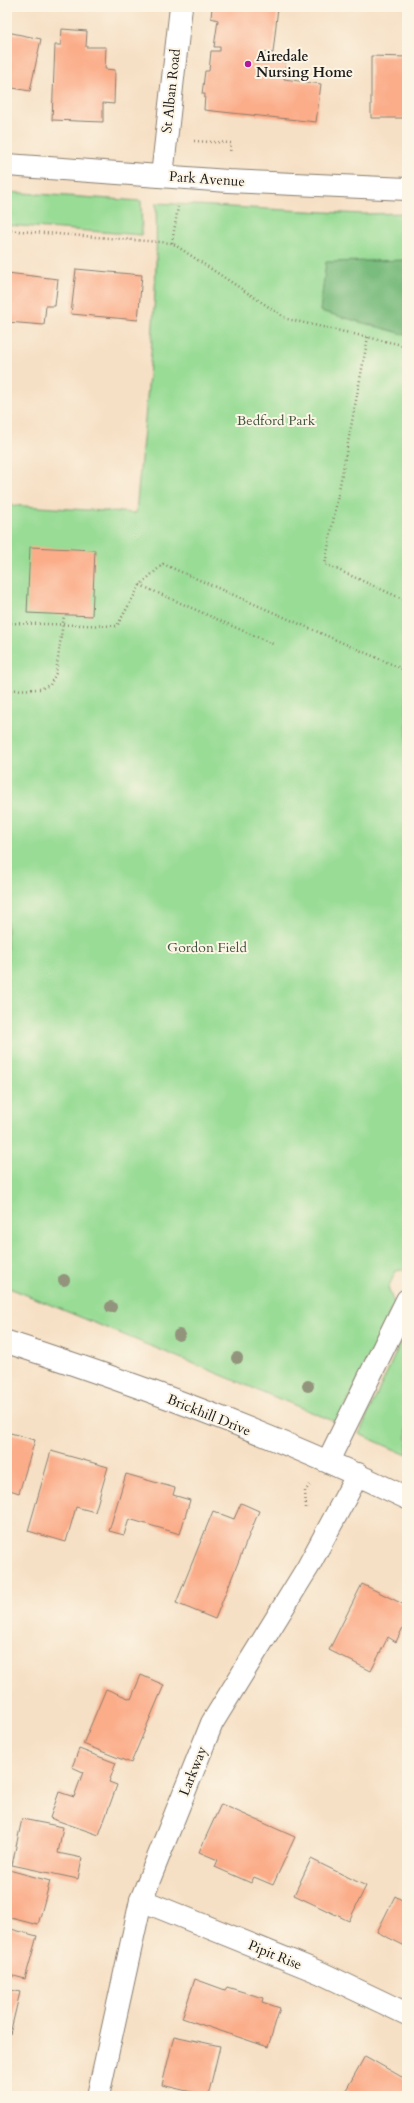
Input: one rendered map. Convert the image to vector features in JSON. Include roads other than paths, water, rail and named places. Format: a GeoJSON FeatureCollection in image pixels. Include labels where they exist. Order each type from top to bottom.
{"type":"FeatureCollection","features":[{"type":"Feature","properties":{"kind":"street","name":"St Alban Road"},"geometry":{"type":"LineString","coordinates":[[162,176],[181,7]]}},
{"type":"Feature","properties":{"kind":"street","name":"Park Avenue"},"geometry":{"type":"LineString","coordinates":[[7,165],[228,181],[407,189]]}},
{"type":"Feature","properties":{"kind":"street"},"geometry":{"type":"LineString","coordinates":[[328,1461],[407,1300]]}},
{"type":"Feature","properties":{"kind":"street","name":"Brickhill Drive"},"geometry":{"type":"LineString","coordinates":[[7,1342],[112,1376],[328,1461],[407,1498]]}},
{"type":"Feature","properties":{"kind":"street","name":"Larkway"},"geometry":{"type":"LineString","coordinates":[[98,2096],[141,1900],[212,1723],[308,1567],[358,1474]]}},
{"type":"Feature","properties":{"kind":"street","name":"Pipit Rise"},"geometry":{"type":"LineString","coordinates":[[141,1900],[321,1973],[407,2014]]}},
{"type":"Feature","properties":{"kind":"place","name":"Airedale Nursing Home"},"geometry":{"type":"Point","coordinates":[248,64]}},
{"type":"Feature","properties":{"kind":"park label","name":"Bedford Park"},"geometry":{"type":"Point","coordinates":[276,420]}},
{"type":"Feature","properties":{"kind":"park label","name":"Gordon Field"},"geometry":{"type":"Point","coordinates":[207,947]}}]}
